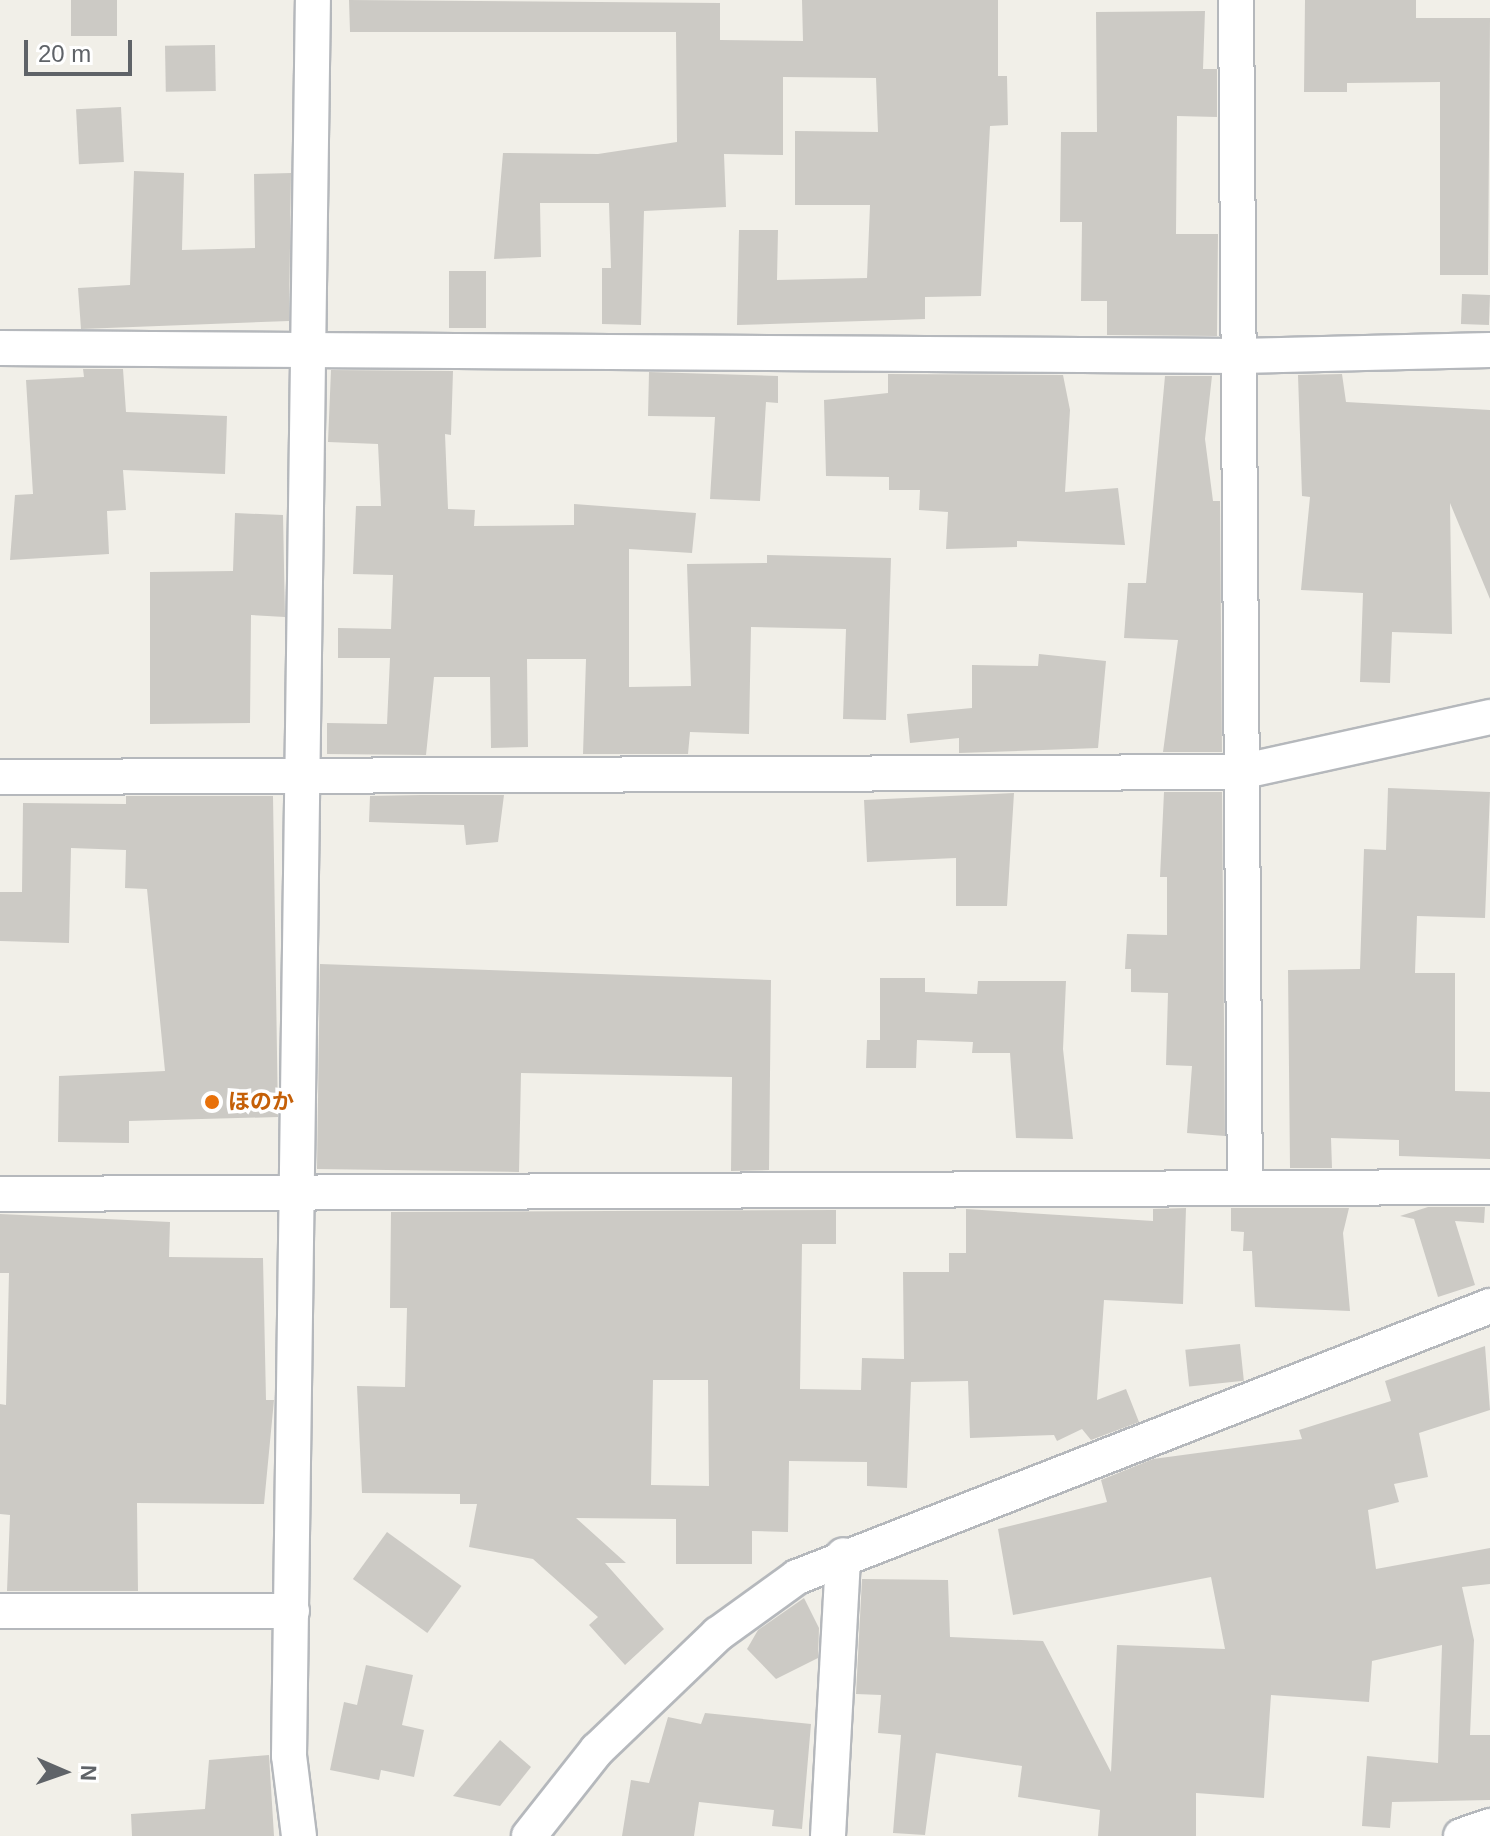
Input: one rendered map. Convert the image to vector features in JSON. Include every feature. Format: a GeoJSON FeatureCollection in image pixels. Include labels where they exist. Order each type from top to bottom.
{"type":"FeatureCollection","features":[{"type":"Feature","properties":{"kind":"street"},"geometry":{"type":"LineString","coordinates":[[299,1836],[289,1756],[305,347],[313,0]]}},
{"type":"Feature","properties":{"kind":"street"},"geometry":{"type":"LineString","coordinates":[[1236,0],[1245,1187]]}},
{"type":"Feature","properties":{"kind":"street"},"geometry":{"type":"LineString","coordinates":[[0,348],[305,347],[1240,356],[1490,350]]}},
{"type":"Feature","properties":{"kind":"street"},"geometry":{"type":"LineString","coordinates":[[0,777],[1240,772],[1490,717]]}},
{"type":"Feature","properties":{"kind":"street"},"geometry":{"type":"LineString","coordinates":[[0,1194],[1490,1187]]}},
{"type":"Feature","properties":{"kind":"street"},"geometry":{"type":"LineString","coordinates":[[529,1836],[597,1750],[718,1634],[797,1577],[843,1555],[1490,1306]]}},
{"type":"Feature","properties":{"kind":"street"},"geometry":{"type":"LineString","coordinates":[[828,1836],[843,1555]]}},
{"type":"Feature","properties":{"kind":"street"},"geometry":{"type":"LineString","coordinates":[[0,1611],[292,1611]]}},
{"type":"Feature","properties":{"kind":"street"},"geometry":{"type":"LineString","coordinates":[[1461,1836],[1490,1826]]}},
{"type":"Feature","properties":{"kind":"building"},"geometry":{"type":"Polygon","coordinates":[[[71,0],[117,0],[117,36],[71,36],[71,0]]]}},
{"type":"Feature","properties":{"kind":"building"},"geometry":{"type":"Polygon","coordinates":[[[349,0],[720,3],[720,40],[803,41],[802,0],[998,0],[998,76],[1007,76],[1008,125],[990,126],[981,296],[925,297],[925,319],[737,325],[739,230],[778,230],[777,280],[867,278],[870,205],[795,205],[795,131],[878,132],[876,78],[783,77],[783,155],[724,154],[726,207],[644,211],[641,325],[602,324],[602,268],[611,268],[609,203],[540,203],[541,257],[494,259],[503,153],[598,154],[677,142],[676,32],[350,32],[349,0]]]}},
{"type":"Feature","properties":{"kind":"building"},"geometry":{"type":"Polygon","coordinates":[[[1305,0],[1416,0],[1416,18],[1490,18],[1488,275],[1440,275],[1440,82],[1347,83],[1347,92],[1304,92],[1305,0]]]}},
{"type":"Feature","properties":{"kind":"building"},"geometry":{"type":"Polygon","coordinates":[[[1205,11],[1203,69],[1217,69],[1217,117],[1177,116],[1176,234],[1218,234],[1217,336],[1107,335],[1107,301],[1081,301],[1082,222],[1060,222],[1061,132],[1097,132],[1096,12],[1205,11]]]}},
{"type":"Feature","properties":{"kind":"building"},"geometry":{"type":"Polygon","coordinates":[[[215,45],[216,91],[166,92],[165,46],[215,45]]]}},
{"type":"Feature","properties":{"kind":"building"},"geometry":{"type":"Polygon","coordinates":[[[121,107],[124,162],[79,164],[76,109],[121,107]]]}},
{"type":"Feature","properties":{"kind":"building"},"geometry":{"type":"Polygon","coordinates":[[[134,171],[184,173],[182,250],[255,248],[254,174],[291,173],[289,321],[81,329],[78,288],[130,285],[134,171]]]}},
{"type":"Feature","properties":{"kind":"building"},"geometry":{"type":"Polygon","coordinates":[[[449,271],[486,271],[486,328],[449,328],[449,271]]]}},
{"type":"Feature","properties":{"kind":"building"},"geometry":{"type":"Polygon","coordinates":[[[1462,294],[1490,295],[1489,325],[1461,324],[1462,294]]]}},
{"type":"Feature","properties":{"kind":"building"},"geometry":{"type":"Polygon","coordinates":[[[83,369],[123,369],[126,412],[227,416],[225,474],[123,470],[126,510],[107,511],[109,554],[10,560],[15,495],[33,494],[26,380],[84,377],[83,369]]]}},
{"type":"Feature","properties":{"kind":"building"},"geometry":{"type":"Polygon","coordinates":[[[331,370],[453,371],[451,435],[445,434],[448,509],[475,510],[474,526],[574,525],[574,504],[696,513],[692,553],[629,549],[629,687],[691,686],[687,564],[767,563],[767,555],[891,558],[886,720],[843,719],[846,629],[751,627],[749,734],[690,732],[688,754],[583,754],[586,659],[527,659],[528,747],[491,748],[490,677],[434,677],[426,755],[327,754],[327,723],[387,724],[390,658],[338,658],[338,628],[391,629],[393,575],[353,574],[356,506],[381,506],[378,444],[328,442],[331,370]]]}},
{"type":"Feature","properties":{"kind":"building"},"geometry":{"type":"Polygon","coordinates":[[[649,372],[778,376],[778,403],[766,402],[760,501],[710,499],[715,417],[648,416],[649,372]]]}},
{"type":"Feature","properties":{"kind":"building"},"geometry":{"type":"Polygon","coordinates":[[[888,374],[1063,375],[1070,410],[1065,492],[1118,488],[1125,545],[1017,541],[1017,547],[946,549],[948,512],[919,510],[920,490],[889,490],[889,477],[826,476],[824,400],[888,393],[888,374]]]}},
{"type":"Feature","properties":{"kind":"building"},"geometry":{"type":"Polygon","coordinates":[[[1342,374],[1346,402],[1490,410],[1490,599],[1450,503],[1452,634],[1392,632],[1390,683],[1360,682],[1363,593],[1301,590],[1310,497],[1302,496],[1298,375],[1342,374]]]}},
{"type":"Feature","properties":{"kind":"building"},"geometry":{"type":"Polygon","coordinates":[[[1165,376],[1212,376],[1205,439],[1213,501],[1220,501],[1222,752],[1163,752],[1178,640],[1124,638],[1128,583],[1146,583],[1165,376]]]}},
{"type":"Feature","properties":{"kind":"building"},"geometry":{"type":"Polygon","coordinates":[[[235,513],[283,515],[285,617],[251,615],[250,723],[150,724],[150,572],[233,571],[235,513]]]}},
{"type":"Feature","properties":{"kind":"building"},"geometry":{"type":"Polygon","coordinates":[[[1039,654],[1106,661],[1098,748],[959,753],[959,738],[910,743],[907,714],[972,708],[972,665],[1038,666],[1039,654]]]}},
{"type":"Feature","properties":{"kind":"building"},"geometry":{"type":"Polygon","coordinates":[[[1388,788],[1490,792],[1485,918],[1417,916],[1415,973],[1455,973],[1455,1091],[1490,1092],[1490,1159],[1399,1156],[1399,1140],[1331,1138],[1332,1168],[1290,1168],[1288,970],[1360,969],[1364,849],[1386,850],[1388,788]]]}},
{"type":"Feature","properties":{"kind":"building"},"geometry":{"type":"Polygon","coordinates":[[[1164,792],[1222,792],[1225,1136],[1187,1133],[1192,1066],[1166,1065],[1168,993],[1131,992],[1131,969],[1125,969],[1127,934],[1167,935],[1167,877],[1160,877],[1164,792]]]}},
{"type":"Feature","properties":{"kind":"building"},"geometry":{"type":"Polygon","coordinates":[[[1014,793],[1007,906],[956,906],[956,858],[867,862],[864,800],[1014,793]]]}},
{"type":"Feature","properties":{"kind":"building"},"geometry":{"type":"Polygon","coordinates":[[[504,795],[498,842],[466,845],[464,825],[369,822],[370,796],[504,795]]]}},
{"type":"Feature","properties":{"kind":"building"},"geometry":{"type":"Polygon","coordinates":[[[126,796],[273,796],[278,1117],[129,1121],[129,1143],[58,1142],[59,1076],[165,1071],[147,889],[125,888],[126,850],[71,848],[69,943],[0,941],[0,892],[22,892],[23,803],[126,804],[126,796]]]}},
{"type":"Feature","properties":{"kind":"building"},"geometry":{"type":"Polygon","coordinates":[[[320,964],[771,980],[769,1170],[731,1171],[732,1077],[521,1073],[519,1172],[317,1169],[320,964]]]}},
{"type":"Feature","properties":{"kind":"building"},"geometry":{"type":"Polygon","coordinates":[[[880,978],[925,978],[925,992],[977,994],[978,981],[1066,981],[1063,1049],[1073,1139],[1016,1138],[1010,1053],[972,1053],[973,1042],[917,1040],[916,1068],[866,1068],[867,1040],[880,1040],[880,978]]]}},
{"type":"Feature","properties":{"kind":"building"},"geometry":{"type":"Polygon","coordinates":[[[1428,1207],[1485,1207],[1484,1223],[1455,1221],[1475,1285],[1438,1297],[1414,1219],[1400,1216],[1428,1207]]]}},
{"type":"Feature","properties":{"kind":"building"},"geometry":{"type":"Polygon","coordinates":[[[1186,1208],[1183,1304],[1104,1300],[1097,1400],[1126,1389],[1139,1422],[1091,1440],[1082,1429],[1057,1441],[1054,1435],[970,1438],[968,1381],[911,1382],[907,1488],[867,1486],[867,1462],[789,1461],[788,1532],[752,1531],[752,1564],[676,1564],[676,1519],[576,1518],[626,1563],[605,1563],[664,1629],[625,1665],[589,1625],[598,1617],[533,1559],[469,1547],[477,1504],[460,1504],[460,1494],[362,1493],[357,1386],[405,1387],[407,1308],[390,1308],[391,1212],[836,1210],[836,1244],[802,1244],[800,1389],[861,1390],[862,1358],[904,1359],[903,1272],[949,1272],[949,1253],[966,1253],[966,1209],[1153,1221],[1153,1209],[1186,1208]],[[653,1380],[651,1485],[709,1486],[708,1380],[653,1380]]]}},
{"type":"Feature","properties":{"kind":"building"},"geometry":{"type":"Polygon","coordinates":[[[1231,1208],[1349,1208],[1343,1233],[1350,1311],[1255,1307],[1252,1251],[1243,1251],[1244,1232],[1231,1231],[1231,1208]]]}},
{"type":"Feature","properties":{"kind":"building"},"geometry":{"type":"Polygon","coordinates":[[[0,1214],[170,1222],[169,1257],[263,1258],[266,1400],[274,1400],[264,1504],[137,1503],[138,1591],[7,1591],[10,1515],[0,1514],[0,1404],[6,1405],[9,1273],[0,1273],[0,1214]]]}},
{"type":"Feature","properties":{"kind":"building"},"geometry":{"type":"Polygon","coordinates":[[[1240,1344],[1244,1381],[1189,1387],[1185,1350],[1240,1344]]]}},
{"type":"Feature","properties":{"kind":"building"},"geometry":{"type":"Polygon","coordinates":[[[1485,1346],[1490,1410],[1419,1433],[1428,1477],[1394,1484],[1399,1502],[1368,1510],[1376,1569],[1490,1548],[1490,1584],[1462,1587],[1474,1640],[1470,1735],[1490,1735],[1490,1800],[1392,1802],[1390,1828],[1362,1826],[1367,1756],[1438,1763],[1442,1645],[1372,1661],[1369,1702],[1271,1695],[1264,1798],[1196,1793],[1196,1836],[1098,1836],[1100,1810],[1018,1797],[1022,1766],[936,1753],[925,1835],[893,1833],[901,1735],[878,1733],[881,1695],[856,1694],[862,1579],[948,1580],[950,1637],[1043,1641],[1111,1772],[1117,1645],[1225,1649],[1211,1577],[1013,1615],[998,1529],[1107,1502],[1101,1480],[1153,1459],[1302,1439],[1299,1430],[1391,1401],[1385,1381],[1485,1346]]]}},
{"type":"Feature","properties":{"kind":"building"},"geometry":{"type":"Polygon","coordinates":[[[387,1532],[461,1586],[427,1633],[353,1579],[387,1532]]]}},
{"type":"Feature","properties":{"kind":"building"},"geometry":{"type":"Polygon","coordinates":[[[804,1598],[819,1628],[818,1658],[776,1679],[747,1649],[758,1630],[804,1598]]]}},
{"type":"Feature","properties":{"kind":"building"},"geometry":{"type":"Polygon","coordinates":[[[366,1665],[413,1675],[402,1725],[424,1730],[414,1777],[381,1770],[379,1780],[330,1770],[344,1702],[357,1705],[366,1665]]]}},
{"type":"Feature","properties":{"kind":"building"},"geometry":{"type":"Polygon","coordinates":[[[705,1713],[811,1724],[802,1829],[772,1826],[774,1810],[699,1802],[694,1836],[622,1836],[631,1780],[649,1783],[668,1717],[701,1724],[705,1713]]]}},
{"type":"Feature","properties":{"kind":"building"},"geometry":{"type":"Polygon","coordinates":[[[500,1740],[531,1767],[500,1806],[453,1796],[500,1740]]]}},
{"type":"Feature","properties":{"kind":"building"},"geometry":{"type":"Polygon","coordinates":[[[269,1755],[274,1836],[132,1836],[131,1814],[205,1809],[209,1760],[269,1755]]]}},
{"type":"Feature","properties":{"kind":"place","name":"ほのか"},"geometry":{"type":"Point","coordinates":[212,1102]}}]}
